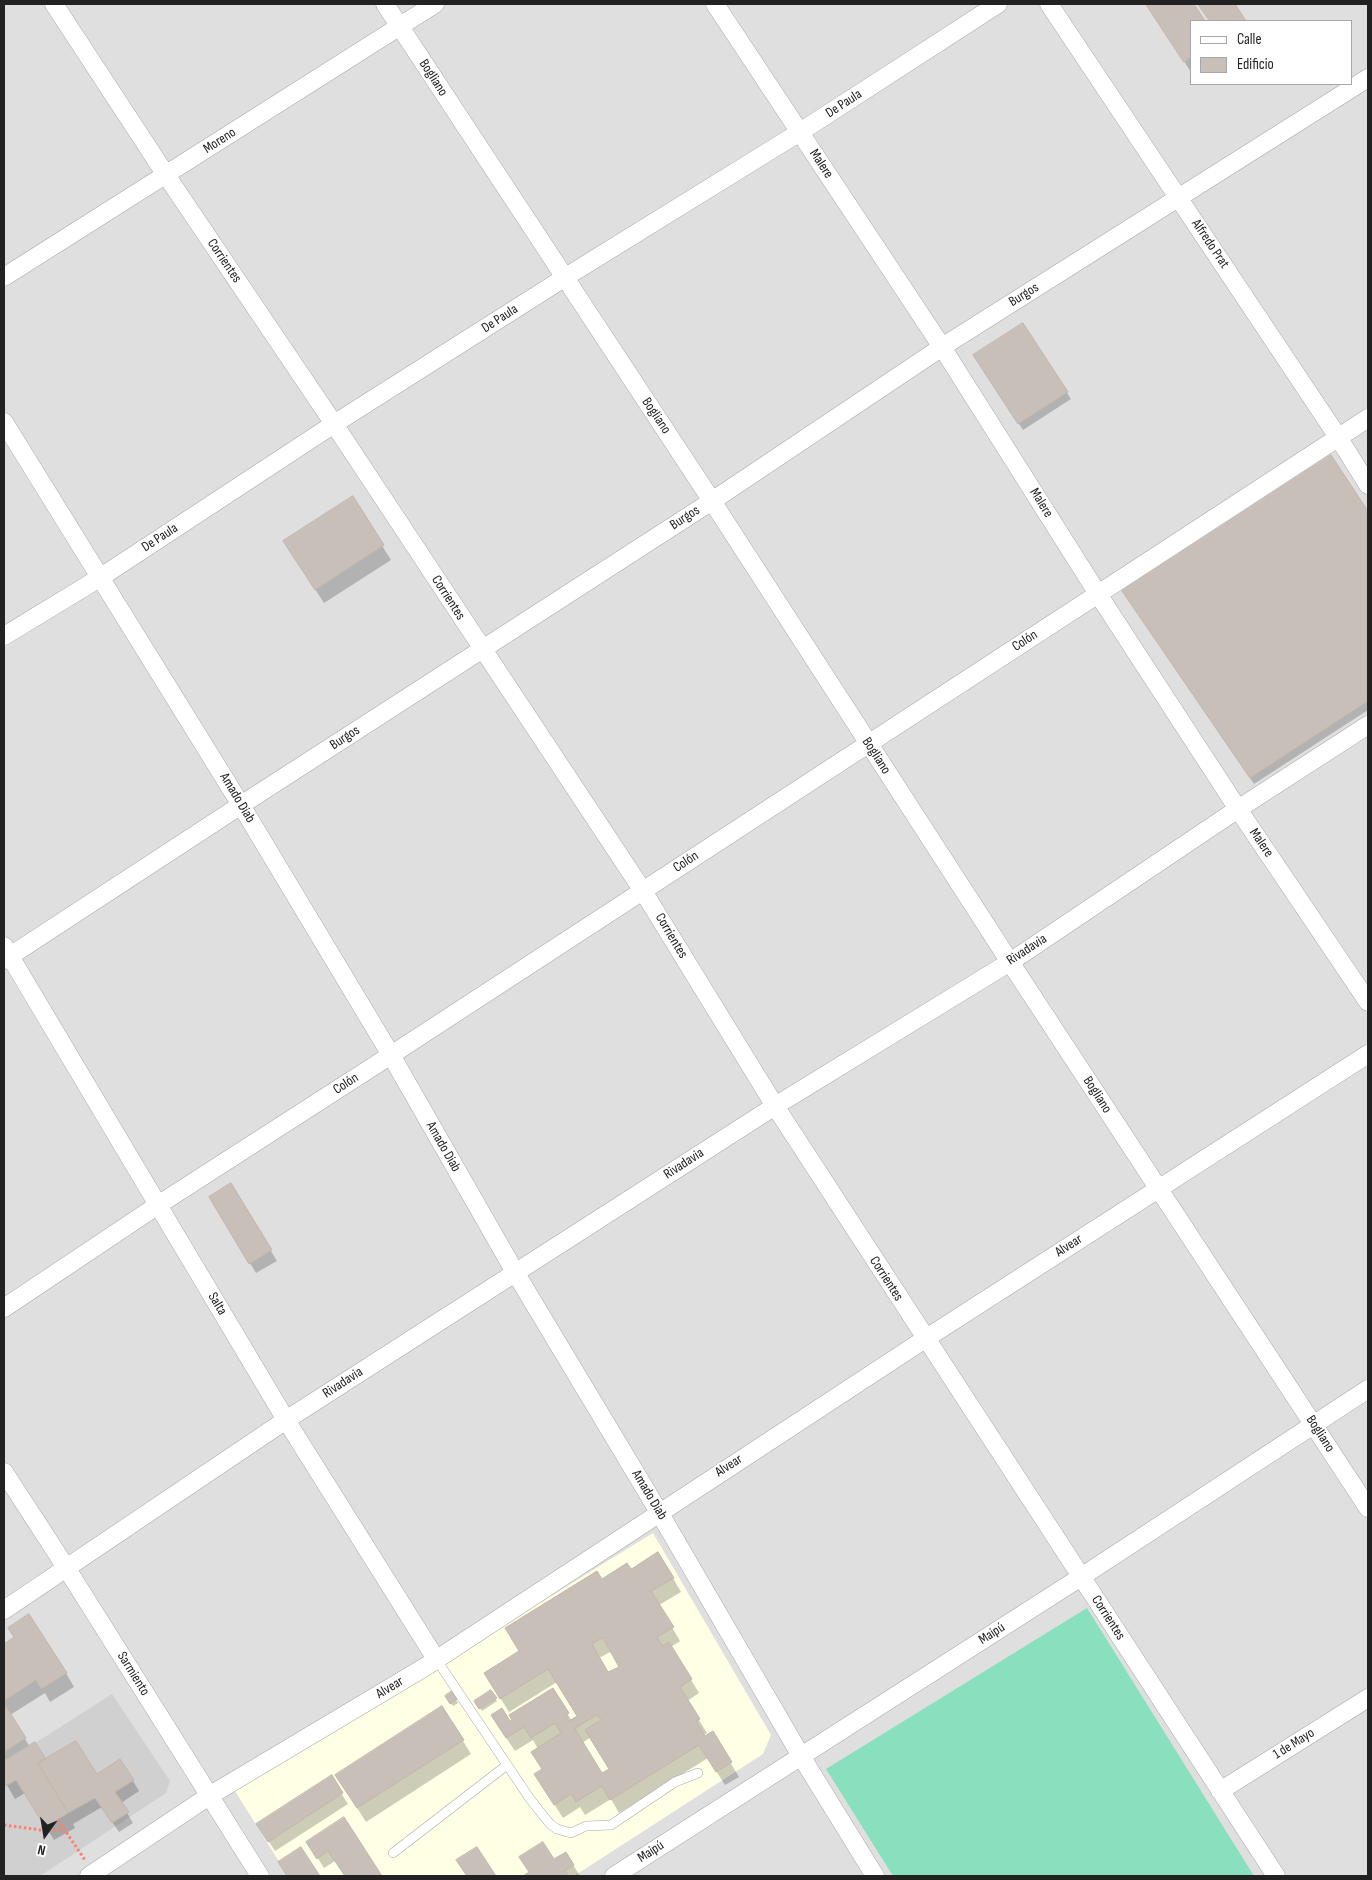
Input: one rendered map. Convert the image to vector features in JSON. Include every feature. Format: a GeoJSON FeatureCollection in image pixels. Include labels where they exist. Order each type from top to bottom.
{"type":"FeatureCollection","features":[{"type":"Feature","properties":{"kind":"street","name":"Corrientes"},"geometry":{"type":"LineString","coordinates":[[54,4],[643,891],[775,1106],[1276,1876]]}},
{"type":"Feature","properties":{"kind":"street","name":"Bogliano"},"geometry":{"type":"LineString","coordinates":[[385,4],[712,501],[867,743],[1368,1508]]}},
{"type":"Feature","properties":{"kind":"street","name":"Moreno"},"geometry":{"type":"LineString","coordinates":[[4,277],[435,4]]}},
{"type":"Feature","properties":{"kind":"street","name":"Malere"},"geometry":{"type":"LineString","coordinates":[[715,4],[942,347],[1098,594],[1238,809],[1368,1002]]}},
{"type":"Feature","properties":{"kind":"street","name":"De Paula"},"geometry":{"type":"LineString","coordinates":[[4,636],[101,577],[334,424],[564,278],[800,132],[998,4]]}},
{"type":"Feature","properties":{"kind":"street","name":"Alfredo Prat"},"geometry":{"type":"LineString","coordinates":[[1049,4],[1368,485]]}},
{"type":"Feature","properties":{"kind":"street","name":"Burgos"},"geometry":{"type":"LineString","coordinates":[[6,954],[712,501],[942,347],[1368,78]]}},
{"type":"Feature","properties":{"kind":"street","name":"Colón"},"geometry":{"type":"LineString","coordinates":[[4,1308],[158,1205],[1368,418]]}},
{"type":"Feature","properties":{"kind":"street","name":"Amado Diab"},"geometry":{"type":"LineString","coordinates":[[4,422],[241,804],[391,1055],[515,1272],[659,1512],[801,1756],[875,1876]]}},
{"type":"Feature","properties":{"kind":"street","name":"Rivadavia"},"geometry":{"type":"LineString","coordinates":[[4,1610],[286,1420],[775,1106],[1010,962],[1238,809],[1368,725]]}},
{"type":"Feature","properties":{"kind":"street","name":"Salta"},"geometry":{"type":"LineString","coordinates":[[6,954],[286,1420],[436,1659]]}},
{"type":"Feature","properties":{"kind":"street","name":"Alvear"},"geometry":{"type":"LineString","coordinates":[[91,1874],[209,1796],[436,1659],[925,1339],[1368,1054]]}},
{"type":"Feature","properties":{"kind":"street","name":"Maipú"},"geometry":{"type":"LineString","coordinates":[[614,1876],[1368,1389]]}},
{"type":"Feature","properties":{"kind":"street","name":"Sarmiento"},"geometry":{"type":"LineString","coordinates":[[4,1472],[260,1876]]}},
{"type":"Feature","properties":{"kind":"street","name":"1 de Mayo"},"geometry":{"type":"LineString","coordinates":[[1220,1791],[1368,1698]]}},
{"type":"Feature","properties":{"kind":"lane"},"geometry":{"type":"LineString","coordinates":[[436,1659],[506,1765],[550,1824],[557,1830],[571,1833],[586,1826],[611,1825],[675,1782],[698,1773]]}},
{"type":"Feature","properties":{"kind":"lane"},"geometry":{"type":"LineString","coordinates":[[393,1853],[506,1765]]}},
{"type":"Feature","properties":{"kind":"path"},"geometry":{"type":"LineString","coordinates":[[58,1820],[91,1874]]}},
{"type":"Feature","properties":{"kind":"path"},"geometry":{"type":"LineString","coordinates":[[4,1825],[41,1830],[65,1830]]}},
{"type":"Feature","properties":{"kind":"shaded area"},"geometry":{"type":"Polygon","coordinates":[[[4,4],[1368,4],[1368,1876],[4,1876],[4,4]]]}},
{"type":"Feature","properties":{"kind":"shaded area"},"geometry":{"type":"Polygon","coordinates":[[[653,1533],[771,1735],[763,1754],[574,1876],[288,1876],[235,1791],[653,1533]]]}},
{"type":"Feature","properties":{"kind":"shaded area"},"geometry":{"type":"Polygon","coordinates":[[[112,1694],[170,1781],[166,1793],[40,1876],[4,1876],[4,1763],[112,1694]]]}},
{"type":"Feature","properties":{"kind":"green space"},"geometry":{"type":"Polygon","coordinates":[[[1087,1608],[1254,1876],[893,1876],[826,1769],[1087,1608]]]}},
{"type":"Feature","properties":{"kind":"building"},"geometry":{"type":"Polygon","coordinates":[[[1146,4],[1194,4],[1204,20],[1190,20],[1190,58],[1184,62],[1146,4]]]}},
{"type":"Feature","properties":{"kind":"building"},"geometry":{"type":"Polygon","coordinates":[[[1198,4],[1235,4],[1245,20],[1209,20],[1198,4]]]}},
{"type":"Feature","properties":{"kind":"building"},"geometry":{"type":"Polygon","coordinates":[[[1023,323],[1068,392],[1018,424],[973,355],[1023,323]]]}},
{"type":"Feature","properties":{"kind":"building"},"geometry":{"type":"Polygon","coordinates":[[[1331,455],[1368,511],[1368,701],[1250,778],[1122,591],[1331,455]]]}},
{"type":"Feature","properties":{"kind":"building"},"geometry":{"type":"Polygon","coordinates":[[[353,496],[384,545],[315,590],[283,541],[353,496]]]}},
{"type":"Feature","properties":{"kind":"building"},"geometry":{"type":"Polygon","coordinates":[[[231,1183],[272,1250],[249,1264],[209,1197],[231,1183]]]}},
{"type":"Feature","properties":{"kind":"building"},"geometry":{"type":"Polygon","coordinates":[[[658,1552],[674,1578],[651,1591],[674,1627],[657,1637],[662,1646],[669,1642],[692,1679],[680,1687],[700,1719],[696,1721],[705,1736],[713,1731],[732,1762],[716,1772],[699,1745],[610,1800],[602,1786],[576,1802],[571,1794],[554,1805],[534,1774],[542,1769],[531,1752],[561,1733],[555,1723],[531,1738],[524,1727],[506,1738],[491,1715],[502,1708],[510,1721],[512,1720],[509,1715],[553,1688],[569,1713],[566,1716],[569,1721],[577,1716],[548,1669],[500,1699],[484,1673],[519,1651],[505,1628],[597,1571],[602,1579],[627,1563],[631,1569],[658,1552]],[[603,1638],[592,1644],[608,1672],[619,1667],[603,1638]],[[597,1715],[575,1729],[602,1773],[609,1769],[585,1730],[601,1720],[597,1715]]]}},
{"type":"Feature","properties":{"kind":"building"},"geometry":{"type":"Polygon","coordinates":[[[29,1614],[67,1673],[41,1689],[36,1680],[4,1701],[4,1644],[14,1637],[8,1628],[29,1614]]]}},
{"type":"Feature","properties":{"kind":"building"},"geometry":{"type":"Polygon","coordinates":[[[491,1690],[497,1698],[479,1709],[474,1701],[491,1690]]]}},
{"type":"Feature","properties":{"kind":"building"},"geometry":{"type":"Polygon","coordinates":[[[452,1691],[457,1699],[450,1704],[445,1696],[452,1691]]]}},
{"type":"Feature","properties":{"kind":"building"},"geometry":{"type":"Polygon","coordinates":[[[4,1703],[26,1738],[4,1752],[4,1703]]]}},
{"type":"Feature","properties":{"kind":"building"},"geometry":{"type":"Polygon","coordinates":[[[442,1706],[464,1740],[357,1808],[335,1775],[442,1706]]]}},
{"type":"Feature","properties":{"kind":"building"},"geometry":{"type":"Polygon","coordinates":[[[76,1741],[97,1774],[120,1759],[134,1780],[115,1792],[129,1812],[112,1823],[95,1798],[68,1813],[38,1763],[76,1741]]]}},
{"type":"Feature","properties":{"kind":"building"},"geometry":{"type":"Polygon","coordinates":[[[35,1742],[46,1759],[38,1763],[68,1813],[45,1827],[16,1780],[6,1786],[4,1782],[4,1761],[35,1742]]]}},
{"type":"Feature","properties":{"kind":"building"},"geometry":{"type":"Polygon","coordinates":[[[332,1775],[343,1793],[268,1842],[256,1824],[332,1775]]]}},
{"type":"Feature","properties":{"kind":"building"},"geometry":{"type":"Polygon","coordinates":[[[344,1817],[382,1876],[345,1876],[328,1851],[317,1859],[306,1842],[344,1817]]]}},
{"type":"Feature","properties":{"kind":"building"},"geometry":{"type":"Polygon","coordinates":[[[543,1842],[554,1859],[566,1852],[574,1865],[565,1871],[568,1876],[523,1876],[529,1872],[519,1857],[543,1842]]]}},
{"type":"Feature","properties":{"kind":"building"},"geometry":{"type":"Polygon","coordinates":[[[301,1847],[320,1876],[287,1876],[278,1862],[301,1847]]]}},
{"type":"Feature","properties":{"kind":"building"},"geometry":{"type":"Polygon","coordinates":[[[477,1847],[496,1876],[467,1876],[456,1860],[477,1847]]]}}]}
